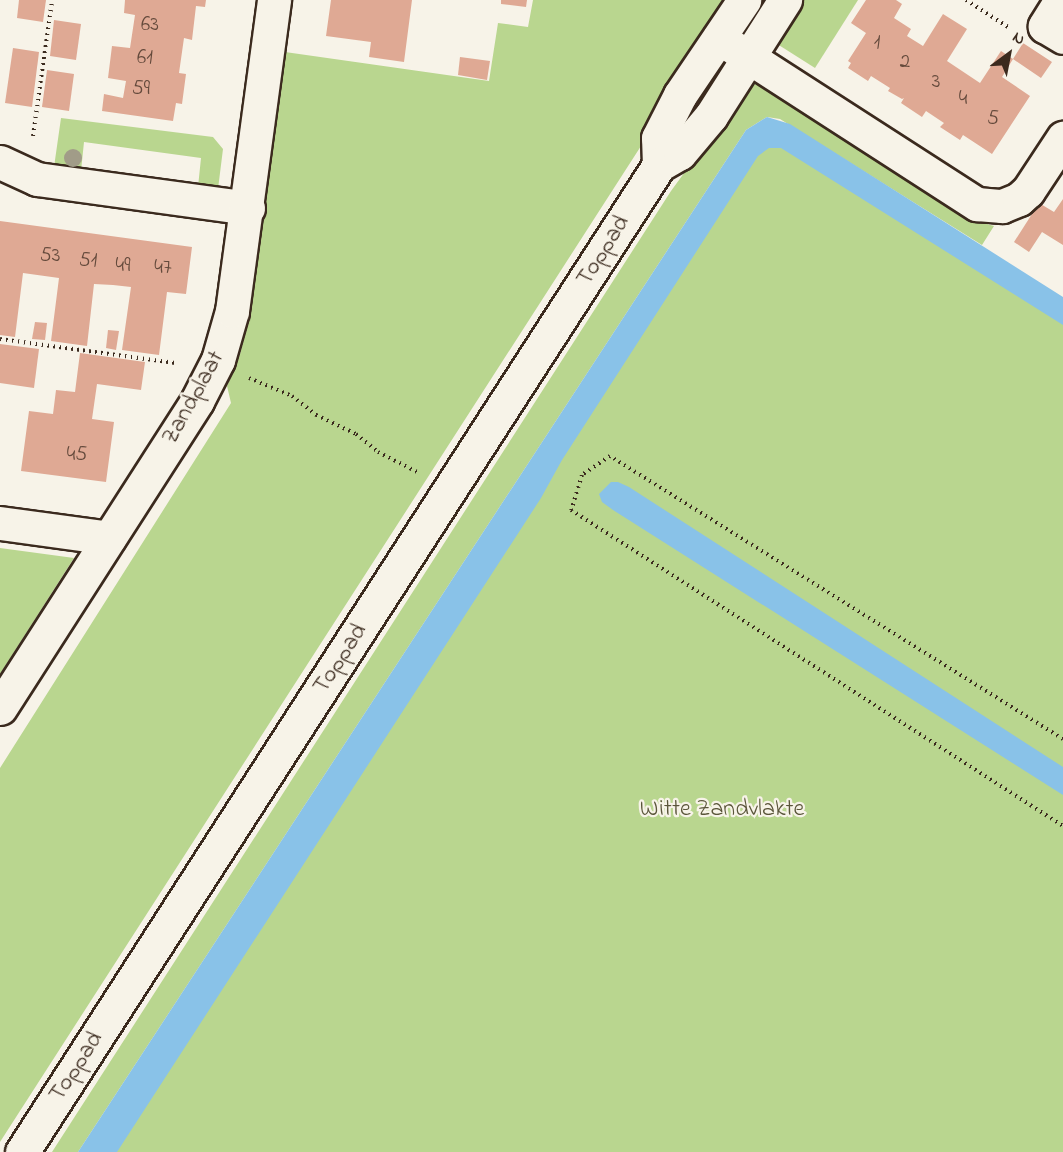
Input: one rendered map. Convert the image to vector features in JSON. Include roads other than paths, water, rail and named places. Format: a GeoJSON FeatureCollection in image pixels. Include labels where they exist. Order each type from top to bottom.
{"type":"FeatureCollection","features":[{"type":"Feature","properties":{"kind":"street","name":"Zandplaat"},"geometry":{"type":"LineString","coordinates":[[0,708],[110,538],[214,369],[232,311],[248,208],[274,0]]}},
{"type":"Feature","properties":{"kind":"street"},"geometry":{"type":"LineString","coordinates":[[659,165],[658,138],[680,95],[744,0]]}},
{"type":"Feature","properties":{"kind":"street","name":"Toppad"},"geometry":{"type":"LineString","coordinates":[[22,1152],[659,165],[680,153],[711,116],[785,0]]}},
{"type":"Feature","properties":{"kind":"street"},"geometry":{"type":"LineString","coordinates":[[1061,0],[1045,26],[1063,37]]}},
{"type":"Feature","properties":{"kind":"street"},"geometry":{"type":"LineString","coordinates":[[719,38],[977,204],[1002,206],[1019,199],[1028,191],[1063,138]]}},
{"type":"Feature","properties":{"kind":"street"},"geometry":{"type":"LineString","coordinates":[[6,164],[37,179],[248,208]]}},
{"type":"Feature","properties":{"kind":"street"},"geometry":{"type":"LineString","coordinates":[[0,523],[110,538]]}},
{"type":"Feature","properties":{"kind":"water"},"geometry":{"type":"Polygon","coordinates":[[[767,117],[790,124],[1063,297],[1063,325],[781,148],[769,148],[758,156],[562,460],[541,498],[117,1152],[78,1152],[746,130],[767,117]]]}},
{"type":"Feature","properties":{"kind":"water"},"geometry":{"type":"Polygon","coordinates":[[[611,482],[618,482],[629,487],[1063,767],[1063,795],[613,510],[602,502],[599,494],[611,482]]]}},
{"type":"Feature","properties":{"kind":"park label","name":"Witte Zandvlakte"},"geometry":{"type":"Point","coordinates":[722,810]}}]}
